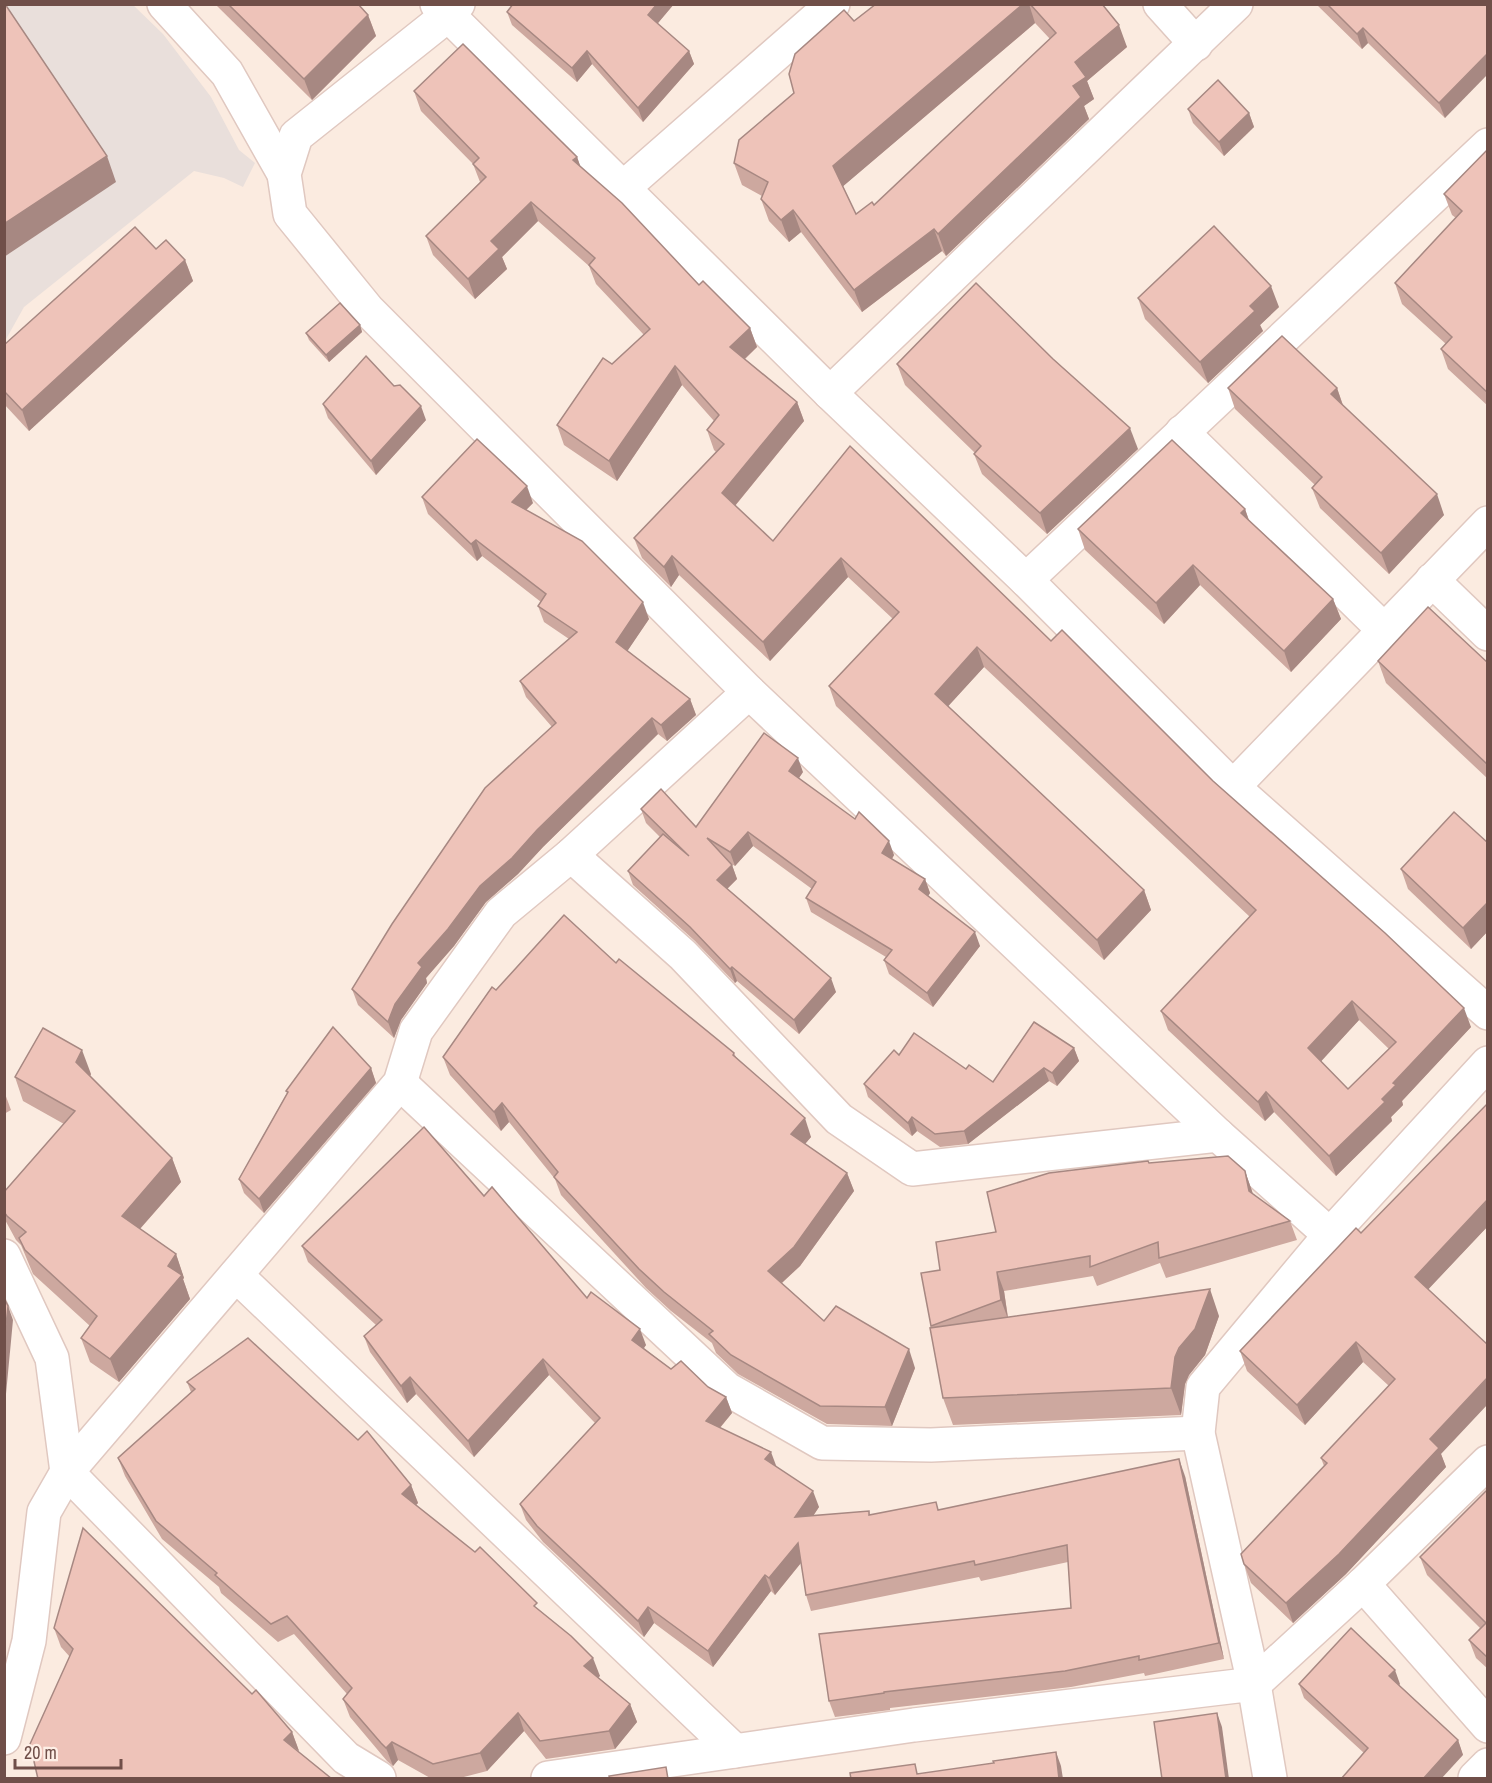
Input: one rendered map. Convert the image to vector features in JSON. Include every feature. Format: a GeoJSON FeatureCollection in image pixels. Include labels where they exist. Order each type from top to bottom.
{"type":"FeatureCollection","features":[{"type":"Feature","properties":{"kind":"street"},"geometry":{"type":"LineString","coordinates":[[164,4],[227,73],[284,174],[290,214],[368,310],[749,692],[1218,1135],[1330,1235]]}},
{"type":"Feature","properties":{"kind":"street"},"geometry":{"type":"LineString","coordinates":[[622,189],[833,4]]}},
{"type":"Feature","properties":{"kind":"street"},"geometry":{"type":"LineString","coordinates":[[1160,4],[1196,44]]}},
{"type":"Feature","properties":{"kind":"street"},"geometry":{"type":"LineString","coordinates":[[830,393],[1236,4]]}},
{"type":"Feature","properties":{"kind":"street"},"geometry":{"type":"LineString","coordinates":[[284,174],[296,136],[448,8],[622,189],[830,393],[1026,580],[1233,787],[1488,1013]]}},
{"type":"Feature","properties":{"kind":"street"},"geometry":{"type":"LineString","coordinates":[[1026,580],[1488,145]]}},
{"type":"Feature","properties":{"kind":"street"},"geometry":{"type":"LineString","coordinates":[[1182,432],[1384,630]]}},
{"type":"Feature","properties":{"kind":"street"},"geometry":{"type":"LineString","coordinates":[[1233,787],[1488,523]]}},
{"type":"Feature","properties":{"kind":"street"},"geometry":{"type":"LineString","coordinates":[[1432,580],[1488,634]]}},
{"type":"Feature","properties":{"kind":"street"},"geometry":{"type":"LineString","coordinates":[[4,1738],[29,1641],[44,1512],[67,1472],[400,1083],[416,1031],[501,913],[571,855],[749,692]]}},
{"type":"Feature","properties":{"kind":"street"},"geometry":{"type":"LineString","coordinates":[[571,855],[683,955],[839,1119],[912,1169],[1218,1135]]}},
{"type":"Feature","properties":{"kind":"street"},"geometry":{"type":"LineString","coordinates":[[1270,1779],[1254,1684],[1198,1432],[1203,1387],[1330,1235],[1488,1062]]}},
{"type":"Feature","properties":{"kind":"street"},"geometry":{"type":"LineString","coordinates":[[400,1083],[727,1389],[822,1443],[931,1444],[1198,1432]]}},
{"type":"Feature","properties":{"kind":"street"},"geometry":{"type":"LineString","coordinates":[[4,1256],[52,1358],[67,1472],[346,1758],[380,1779]]}},
{"type":"Feature","properties":{"kind":"street"},"geometry":{"type":"LineString","coordinates":[[236,1275],[735,1751]]}},
{"type":"Feature","properties":{"kind":"street"},"geometry":{"type":"LineString","coordinates":[[548,1779],[915,1725],[1254,1684],[1363,1584],[1488,1462]]}},
{"type":"Feature","properties":{"kind":"street"},"geometry":{"type":"LineString","coordinates":[[1363,1584],[1488,1726]]}},
{"type":"Feature","properties":{"kind":"street"},"geometry":{"type":"LineString","coordinates":[[1475,1779],[1488,1765]]}},
{"type":"Feature","properties":{"kind":"shaded area"},"geometry":{"type":"Polygon","coordinates":[[[5,5],[133,5],[163,34],[211,97],[239,150],[255,163],[243,187],[224,178],[194,171],[24,307],[5,341],[5,5]]]}},
{"type":"Feature","properties":{"kind":"building"},"geometry":{"type":"Polygon","coordinates":[[[4,4],[107,156],[4,224],[4,4]]]}},
{"type":"Feature","properties":{"kind":"building"},"geometry":{"type":"Polygon","coordinates":[[[228,4],[358,4],[368,15],[304,79],[228,4]]]}},
{"type":"Feature","properties":{"kind":"building"},"geometry":{"type":"Polygon","coordinates":[[[513,4],[657,4],[648,15],[689,51],[638,108],[587,51],[572,68],[507,12],[513,4]]]}},
{"type":"Feature","properties":{"kind":"building"},"geometry":{"type":"Polygon","coordinates":[[[876,4],[1023,4],[833,166],[856,214],[872,202],[874,205],[1056,33],[1030,4],[1102,4],[1119,25],[1075,62],[1086,77],[1073,86],[1081,97],[938,234],[934,229],[854,290],[793,210],[781,220],[761,199],[768,182],[734,163],[739,140],[794,93],[789,74],[795,54],[844,10],[854,21],[876,4]]]}},
{"type":"Feature","properties":{"kind":"building"},"geometry":{"type":"Polygon","coordinates":[[[1327,4],[1488,4],[1488,53],[1439,103],[1363,28],[1357,34],[1327,4]]]}},
{"type":"Feature","properties":{"kind":"building"},"geometry":{"type":"Polygon","coordinates":[[[463,44],[577,157],[573,160],[622,203],[699,285],[703,281],[750,328],[730,347],[797,402],[722,493],[773,541],[850,446],[1051,641],[1062,630],[1213,781],[1385,933],[1464,1008],[1393,1083],[1396,1085],[1382,1099],[1385,1102],[1329,1156],[1266,1092],[1258,1102],[1161,1011],[1256,910],[977,647],[935,694],[1144,890],[1097,940],[829,686],[899,612],[841,558],[763,642],[672,556],[664,567],[634,538],[724,444],[707,430],[719,415],[675,366],[609,461],[557,425],[603,358],[612,364],[650,329],[589,265],[595,258],[531,202],[491,241],[499,249],[468,279],[426,236],[486,177],[473,164],[479,158],[414,91],[463,44]],[[1352,1001],[1308,1048],[1348,1089],[1396,1042],[1352,1001]]]}},
{"type":"Feature","properties":{"kind":"building"},"geometry":{"type":"Polygon","coordinates":[[[1218,80],[1249,113],[1219,142],[1188,109],[1218,80]]]}},
{"type":"Feature","properties":{"kind":"building"},"geometry":{"type":"Polygon","coordinates":[[[1488,149],[1488,393],[1441,349],[1452,337],[1395,283],[1462,211],[1444,194],[1488,149]]]}},
{"type":"Feature","properties":{"kind":"building"},"geometry":{"type":"Polygon","coordinates":[[[1214,226],[1271,286],[1250,306],[1255,311],[1200,362],[1138,298],[1214,226]]]}},
{"type":"Feature","properties":{"kind":"building"},"geometry":{"type":"Polygon","coordinates":[[[135,227],[156,249],[166,240],[185,260],[22,410],[4,391],[4,345],[135,227]]]}},
{"type":"Feature","properties":{"kind":"building"},"geometry":{"type":"Polygon","coordinates":[[[976,283],[1053,359],[1130,428],[1040,513],[974,454],[981,446],[897,364],[976,283]]]}},
{"type":"Feature","properties":{"kind":"building"},"geometry":{"type":"Polygon","coordinates":[[[340,303],[360,325],[326,355],[306,333],[340,303]]]}},
{"type":"Feature","properties":{"kind":"building"},"geometry":{"type":"Polygon","coordinates":[[[1282,336],[1337,388],[1331,394],[1437,494],[1381,553],[1312,488],[1322,477],[1228,388],[1282,336]]]}},
{"type":"Feature","properties":{"kind":"building"},"geometry":{"type":"Polygon","coordinates":[[[366,356],[394,386],[400,385],[421,406],[371,461],[323,404],[366,356]]]}},
{"type":"Feature","properties":{"kind":"building"},"geometry":{"type":"Polygon","coordinates":[[[477,439],[527,486],[512,502],[582,541],[643,602],[616,642],[690,699],[661,725],[652,718],[537,830],[512,858],[480,886],[448,929],[418,963],[422,967],[395,1004],[388,1022],[352,989],[392,924],[485,788],[556,723],[520,681],[577,632],[538,606],[546,594],[476,540],[471,544],[422,497],[477,439]]]}},
{"type":"Feature","properties":{"kind":"building"},"geometry":{"type":"Polygon","coordinates":[[[1172,440],[1245,509],[1241,513],[1333,599],[1284,651],[1193,565],[1156,603],[1078,529],[1172,440]]]}},
{"type":"Feature","properties":{"kind":"building"},"geometry":{"type":"Polygon","coordinates":[[[1428,607],[1488,663],[1488,765],[1378,661],[1428,607]]]}},
{"type":"Feature","properties":{"kind":"building"},"geometry":{"type":"Polygon","coordinates":[[[764,733],[798,758],[789,771],[855,819],[859,812],[889,841],[882,853],[925,879],[919,889],[975,932],[927,993],[884,960],[892,950],[806,898],[816,882],[748,832],[730,852],[707,838],[732,865],[717,880],[831,978],[794,1020],[732,967],[730,969],[690,927],[628,871],[663,834],[689,856],[641,809],[661,789],[696,827],[764,733]]]}},
{"type":"Feature","properties":{"kind":"building"},"geometry":{"type":"Polygon","coordinates":[[[1454,812],[1488,843],[1488,902],[1463,928],[1401,869],[1454,812]]]}},
{"type":"Feature","properties":{"kind":"building"},"geometry":{"type":"Polygon","coordinates":[[[564,915],[616,963],[619,959],[734,1053],[733,1055],[805,1118],[791,1134],[847,1173],[794,1247],[768,1271],[824,1321],[836,1306],[909,1349],[885,1407],[820,1406],[731,1355],[709,1334],[713,1331],[639,1269],[554,1177],[558,1172],[502,1103],[494,1112],[443,1057],[492,987],[496,990],[564,915]]]}},
{"type":"Feature","properties":{"kind":"building"},"geometry":{"type":"Polygon","coordinates":[[[1034,1022],[1074,1048],[1052,1073],[1044,1068],[964,1131],[935,1134],[912,1117],[908,1123],[864,1084],[894,1050],[899,1055],[914,1033],[966,1069],[969,1065],[993,1082],[1034,1022]]]}},
{"type":"Feature","properties":{"kind":"building"},"geometry":{"type":"Polygon","coordinates":[[[333,1027],[371,1068],[259,1199],[239,1179],[288,1092],[286,1091],[333,1027]]]}},
{"type":"Feature","properties":{"kind":"building"},"geometry":{"type":"Polygon","coordinates":[[[43,1028],[82,1050],[76,1062],[172,1158],[122,1216],[176,1254],[168,1266],[182,1275],[110,1359],[81,1338],[97,1316],[25,1250],[19,1238],[26,1232],[4,1212],[4,1192],[75,1111],[15,1077],[43,1028]]]}},
{"type":"Feature","properties":{"kind":"building"},"geometry":{"type":"Polygon","coordinates":[[[1488,1103],[1488,1199],[1415,1277],[1488,1345],[1488,1377],[1430,1439],[1439,1448],[1339,1554],[1286,1603],[1244,1564],[1241,1554],[1327,1463],[1321,1458],[1395,1379],[1356,1342],[1297,1405],[1240,1351],[1356,1228],[1361,1233],[1488,1103]]]}},
{"type":"Feature","properties":{"kind":"building"},"geometry":{"type":"Polygon","coordinates":[[[424,1127],[484,1196],[492,1187],[587,1298],[591,1292],[640,1329],[632,1340],[671,1369],[681,1361],[708,1387],[726,1397],[706,1421],[771,1452],[765,1459],[813,1491],[795,1517],[869,1511],[869,1515],[936,1502],[938,1510],[1179,1459],[1219,1643],[1139,1660],[1139,1656],[1065,1671],[884,1692],[829,1701],[819,1634],[1071,1608],[1067,1545],[975,1565],[974,1561],[806,1595],[798,1543],[769,1578],[765,1575],[708,1651],[648,1607],[638,1621],[537,1526],[520,1504],[600,1418],[543,1359],[468,1441],[410,1377],[401,1386],[364,1336],[382,1320],[302,1246],[424,1127]]]}},
{"type":"Feature","properties":{"kind":"building"},"geometry":{"type":"Polygon","coordinates":[[[1228,1156],[1245,1171],[1249,1191],[1290,1221],[1159,1258],[1158,1242],[1090,1267],[1090,1256],[997,1272],[1001,1300],[931,1326],[921,1273],[940,1270],[936,1242],[996,1232],[987,1192],[1049,1173],[1148,1161],[1149,1163],[1228,1156]]]}},
{"type":"Feature","properties":{"kind":"building"},"geometry":{"type":"Polygon","coordinates":[[[1210,1289],[1195,1329],[1179,1348],[1175,1357],[1171,1388],[943,1398],[930,1328],[1210,1289]]]}},
{"type":"Feature","properties":{"kind":"building"},"geometry":{"type":"Polygon","coordinates":[[[4,1298],[8,1306],[4,1345],[4,1298]]]}},
{"type":"Feature","properties":{"kind":"building"},"geometry":{"type":"Polygon","coordinates":[[[248,1338],[358,1440],[367,1431],[411,1485],[402,1494],[475,1552],[480,1547],[537,1603],[534,1606],[571,1636],[593,1658],[584,1666],[630,1704],[609,1731],[540,1741],[518,1713],[480,1753],[433,1764],[392,1742],[386,1748],[343,1699],[352,1688],[287,1616],[271,1624],[215,1575],[217,1573],[156,1521],[118,1458],[195,1389],[187,1382],[248,1338]]]}},
{"type":"Feature","properties":{"kind":"building"},"geometry":{"type":"Polygon","coordinates":[[[1488,1489],[1488,1658],[1469,1640],[1486,1623],[1420,1557],[1488,1489]]]}},
{"type":"Feature","properties":{"kind":"building"},"geometry":{"type":"Polygon","coordinates":[[[83,1528],[252,1694],[256,1690],[292,1732],[284,1740],[332,1779],[38,1779],[30,1744],[73,1649],[54,1628],[83,1528]]]}},
{"type":"Feature","properties":{"kind":"building"},"geometry":{"type":"Polygon","coordinates":[[[1351,1628],[1395,1670],[1389,1676],[1458,1740],[1423,1779],[1341,1779],[1368,1748],[1299,1684],[1351,1628]]]}},
{"type":"Feature","properties":{"kind":"building"},"geometry":{"type":"Polygon","coordinates":[[[1217,1713],[1226,1779],[1162,1779],[1154,1722],[1217,1713]]]}},
{"type":"Feature","properties":{"kind":"building"},"geometry":{"type":"Polygon","coordinates":[[[1056,1752],[1059,1779],[851,1779],[850,1773],[915,1764],[917,1774],[1056,1752]]]}},
{"type":"Feature","properties":{"kind":"building"},"geometry":{"type":"Polygon","coordinates":[[[666,1767],[668,1779],[610,1779],[609,1776],[666,1767]]]}}]}
